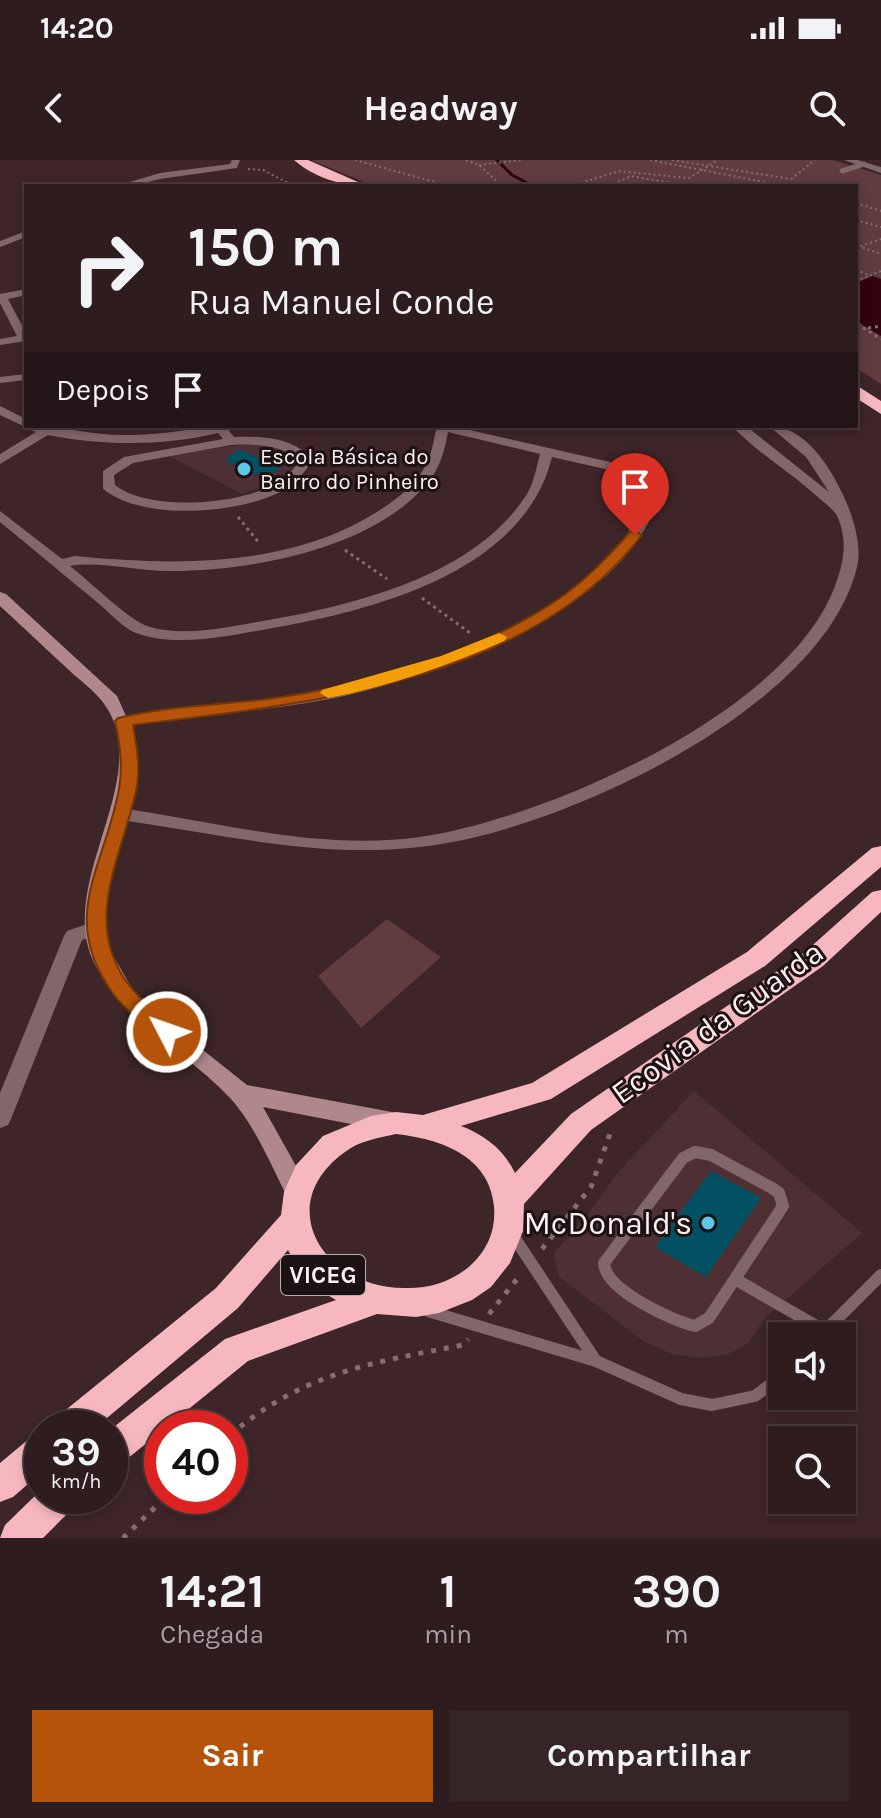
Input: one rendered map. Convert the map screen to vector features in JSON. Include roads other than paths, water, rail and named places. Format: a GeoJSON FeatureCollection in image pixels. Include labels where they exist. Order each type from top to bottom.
{"type":"FeatureCollection","features":[{"type":"Feature","properties":{"kind":"highway"},"geometry":{"type":"LineString","coordinates":[[296,164],[331,184]]}},
{"type":"Feature","properties":{"kind":"highway"},"geometry":{"type":"LineString","coordinates":[[296,164],[356,184]]}},
{"type":"Feature","properties":{"kind":"highway"},"geometry":{"type":"LineString","coordinates":[[858,378],[881,392]]}},
{"type":"Feature","properties":{"kind":"highway"},"geometry":{"type":"LineString","coordinates":[[858,392],[881,409]]}},
{"type":"Feature","properties":{"kind":"highway","name":"VICEG"},"geometry":{"type":"LineString","coordinates":[[428,1125],[541,1091],[756,959],[881,854]]}},
{"type":"Feature","properties":{"kind":"highway"},"geometry":{"type":"LineString","coordinates":[[510,1199],[581,1122],[814,959],[881,898]]}},
{"type":"Feature","properties":{"kind":"highway","name":"VICEG"},"geometry":{"type":"LineString","coordinates":[[91,1410],[227,1298],[296,1206],[312,1165],[334,1144],[363,1129],[396,1123],[428,1125],[458,1135],[483,1151],[501,1173],[510,1199],[509,1230],[496,1259],[470,1284],[437,1299],[389,1303],[237,1350],[128,1437]]}},
{"type":"Feature","properties":{"kind":"highway","name":"VICEG"},"geometry":{"type":"LineString","coordinates":[[296,1206],[301,1247],[317,1271],[342,1290],[389,1303]]}},
{"type":"Feature","properties":{"kind":"highway"},"geometry":{"type":"LineString","coordinates":[[0,1485],[24,1465]]}},
{"type":"Feature","properties":{"kind":"highway"},"geometry":{"type":"LineString","coordinates":[[18,1538],[42,1514]]}},
{"type":"Feature","properties":{"kind":"street"},"geometry":{"type":"LineString","coordinates":[[848,160],[881,170]]}},
{"type":"Feature","properties":{"kind":"street"},"geometry":{"type":"LineString","coordinates":[[129,184],[235,163]]}},
{"type":"Feature","properties":{"kind":"street"},"geometry":{"type":"LineString","coordinates":[[3,241],[24,235]]}},
{"type":"Feature","properties":{"kind":"street"},"geometry":{"type":"LineString","coordinates":[[3,241],[24,246]]}},
{"type":"Feature","properties":{"kind":"street"},"geometry":{"type":"LineString","coordinates":[[24,292],[1,297],[24,336]]}},
{"type":"Feature","properties":{"kind":"street"},"geometry":{"type":"LineString","coordinates":[[0,342],[24,338]]}},
{"type":"Feature","properties":{"kind":"street"},"geometry":{"type":"LineString","coordinates":[[0,380],[24,377]]}},
{"type":"Feature","properties":{"kind":"street"},"geometry":{"type":"LineString","coordinates":[[0,410],[24,423]]}},
{"type":"Feature","properties":{"kind":"street"},"geometry":{"type":"LineString","coordinates":[[35,428],[44,432],[104,438],[155,438],[226,428],[231,441]]}},
{"type":"Feature","properties":{"kind":"street"},"geometry":{"type":"LineString","coordinates":[[60,564],[75,560],[173,567],[269,556],[346,533],[394,508],[425,479],[436,459],[440,428]]}},
{"type":"Feature","properties":{"kind":"street"},"geometry":{"type":"LineString","coordinates":[[124,721],[272,703],[352,689],[446,660],[485,644],[559,606],[605,569],[635,535],[651,504],[653,482],[640,473],[444,428]]}},
{"type":"Feature","properties":{"kind":"street"},"geometry":{"type":"LineString","coordinates":[[741,428],[795,469],[843,512]]}},
{"type":"Feature","properties":{"kind":"street"},"geometry":{"type":"LineString","coordinates":[[120,814],[322,847],[420,843],[465,834],[574,797],[677,747],[721,721],[787,670],[835,611],[845,588],[851,564],[850,537],[824,467],[777,428]]}},
{"type":"Feature","properties":{"kind":"street"},"geometry":{"type":"LineString","coordinates":[[0,460],[44,432]]}},
{"type":"Feature","properties":{"kind":"street"},"geometry":{"type":"LineString","coordinates":[[155,438],[163,451]]}},
{"type":"Feature","properties":{"kind":"street"},"geometry":{"type":"LineString","coordinates":[[264,440],[288,445],[302,455],[302,467],[283,485],[226,501],[188,506],[155,505],[125,499],[108,486],[108,474],[129,460],[163,451],[231,441],[264,440]]}},
{"type":"Feature","properties":{"kind":"street"},"geometry":{"type":"LineString","coordinates":[[0,515],[139,629],[163,635],[218,632],[342,610],[446,570],[507,525],[529,502],[547,452]]}},
{"type":"Feature","properties":{"kind":"street"},"geometry":{"type":"LineString","coordinates":[[0,597],[100,690],[124,721],[131,755],[127,790],[99,881],[96,928],[100,952],[122,991],[142,1012],[240,1093],[296,1206]]}},
{"type":"Feature","properties":{"kind":"street"},"geometry":{"type":"LineString","coordinates":[[0,1119],[74,936],[96,928]]}},
{"type":"Feature","properties":{"kind":"street"},"geometry":{"type":"LineString","coordinates":[[240,1093],[396,1123]]}},
{"type":"Feature","properties":{"kind":"lane"},"geometry":{"type":"LineString","coordinates":[[842,171],[864,164]]}},
{"type":"Feature","properties":{"kind":"lane"},"geometry":{"type":"LineString","coordinates":[[688,1154],[711,1155],[772,1188],[782,1200],[781,1212],[735,1279],[709,1318],[695,1326],[687,1325],[614,1283],[604,1271],[607,1257],[688,1154]]}},
{"type":"Feature","properties":{"kind":"lane"},"geometry":{"type":"LineString","coordinates":[[509,1230],[596,1361]]}},
{"type":"Feature","properties":{"kind":"lane"},"geometry":{"type":"LineString","coordinates":[[834,1322],[881,1275]]}},
{"type":"Feature","properties":{"kind":"lane"},"geometry":{"type":"LineString","coordinates":[[735,1279],[803,1322]]}},
{"type":"Feature","properties":{"kind":"lane"},"geometry":{"type":"LineString","coordinates":[[389,1303],[596,1361],[681,1399],[712,1405],[755,1396],[768,1386]]}},
{"type":"Feature","properties":{"kind":"waterway"},"geometry":{"type":"LineString","coordinates":[[497,160],[512,175],[529,184]]}},
{"type":"Feature","properties":{"kind":"place","name":"Escola Básica do Bairro do Pinheiro"},"geometry":{"type":"Point","coordinates":[244,469]}},
{"type":"Feature","properties":{"kind":"place","name":"McDonald's"},"geometry":{"type":"Point","coordinates":[708,1223]}}]}
